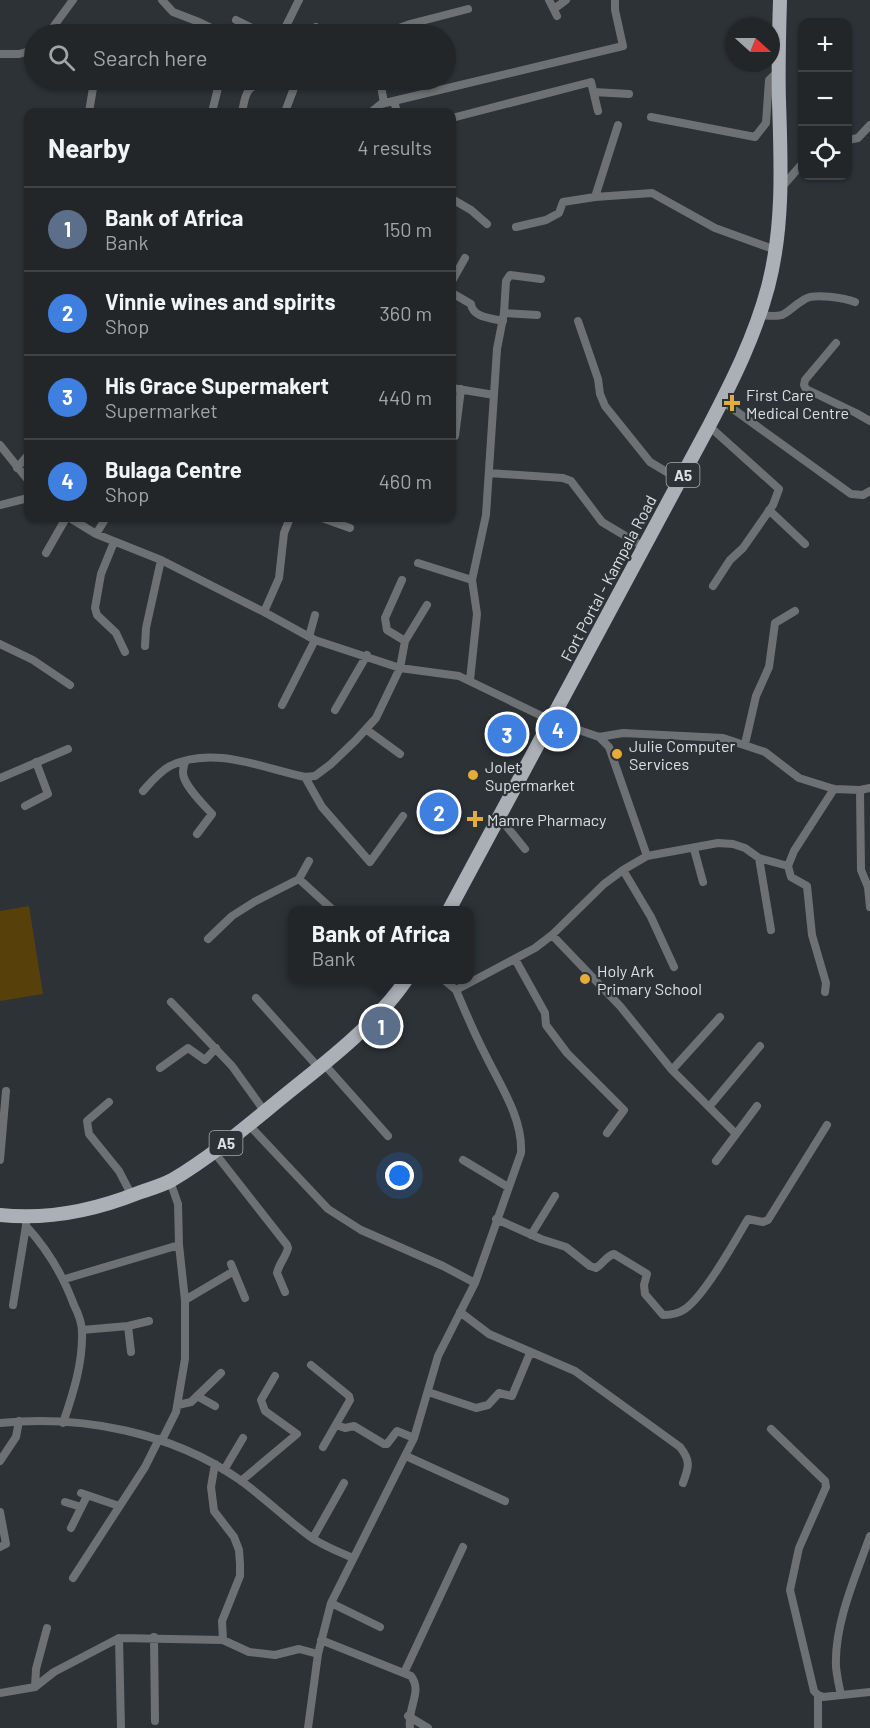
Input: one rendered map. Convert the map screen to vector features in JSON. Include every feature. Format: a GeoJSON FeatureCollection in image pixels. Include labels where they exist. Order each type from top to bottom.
{"type":"FeatureCollection","features":[{"type":"Feature","properties":{"kind":"main road","name":"Fort Portal - Kampala Road"},"geometry":{"type":"LineString","coordinates":[[451,906],[709,426],[741,361],[759,315],[776,250],[782,188],[780,0]]}},
{"type":"Feature","properties":{"kind":"main road","name":"A5"},"geometry":{"type":"LineString","coordinates":[[0,1215],[26,1222],[83,1211],[124,1200],[170,1181],[214,1152],[321,1066],[374,1018],[403,984]]}},
{"type":"Feature","properties":{"kind":"street"},"geometry":{"type":"LineString","coordinates":[[55,24],[73,0]]}},
{"type":"Feature","properties":{"kind":"street"},"geometry":{"type":"LineString","coordinates":[[162,0],[173,12],[203,24]]}},
{"type":"Feature","properties":{"kind":"street"},"geometry":{"type":"LineString","coordinates":[[170,9],[177,0]]}},
{"type":"Feature","properties":{"kind":"street"},"geometry":{"type":"LineString","coordinates":[[287,24],[299,0]]}},
{"type":"Feature","properties":{"kind":"street"},"geometry":{"type":"LineString","coordinates":[[549,0],[555,13],[566,0]]}},
{"type":"Feature","properties":{"kind":"street"},"geometry":{"type":"LineString","coordinates":[[456,86],[623,46],[615,0]]}},
{"type":"Feature","properties":{"kind":"street"},"geometry":{"type":"LineString","coordinates":[[410,24],[468,9]]}},
{"type":"Feature","properties":{"kind":"street"},"geometry":{"type":"LineString","coordinates":[[236,20],[244,24]]}},
{"type":"Feature","properties":{"kind":"street"},"geometry":{"type":"LineString","coordinates":[[0,54],[24,52]]}},
{"type":"Feature","properties":{"kind":"street"},"geometry":{"type":"LineString","coordinates":[[651,117],[755,137],[766,123],[769,80],[779,75]]}},
{"type":"Feature","properties":{"kind":"street"},"geometry":{"type":"LineString","coordinates":[[456,117],[591,82],[598,111]]}},
{"type":"Feature","properties":{"kind":"street"},"geometry":{"type":"LineString","coordinates":[[90,108],[93,90]]}},
{"type":"Feature","properties":{"kind":"street"},"geometry":{"type":"LineString","coordinates":[[213,108],[218,90]]}},
{"type":"Feature","properties":{"kind":"street"},"geometry":{"type":"LineString","coordinates":[[243,108],[248,90]]}},
{"type":"Feature","properties":{"kind":"street"},"geometry":{"type":"LineString","coordinates":[[286,108],[293,90]]}},
{"type":"Feature","properties":{"kind":"street"},"geometry":{"type":"LineString","coordinates":[[382,90],[384,103]]}},
{"type":"Feature","properties":{"kind":"street"},"geometry":{"type":"LineString","coordinates":[[377,108],[384,103],[440,90]]}},
{"type":"Feature","properties":{"kind":"street"},"geometry":{"type":"LineString","coordinates":[[594,92],[628,94]]}},
{"type":"Feature","properties":{"kind":"street"},"geometry":{"type":"LineString","coordinates":[[394,101],[396,108]]}},
{"type":"Feature","properties":{"kind":"street"},"geometry":{"type":"LineString","coordinates":[[595,197],[618,125]]}},
{"type":"Feature","properties":{"kind":"street"},"geometry":{"type":"LineString","coordinates":[[852,139],[858,138],[870,125]]}},
{"type":"Feature","properties":{"kind":"street"},"geometry":{"type":"LineString","coordinates":[[782,188],[798,169]]}},
{"type":"Feature","properties":{"kind":"street"},"geometry":{"type":"LineString","coordinates":[[516,227],[552,217],[559,213],[563,202],[652,193],[715,228],[776,250]]}},
{"type":"Feature","properties":{"kind":"street"},"geometry":{"type":"LineString","coordinates":[[456,201],[471,210],[487,224]]}},
{"type":"Feature","properties":{"kind":"street"},"geometry":{"type":"LineString","coordinates":[[456,274],[465,258]]}},
{"type":"Feature","properties":{"kind":"street"},"geometry":{"type":"LineString","coordinates":[[470,680],[477,614],[472,580],[486,515],[497,349],[506,281],[510,275],[541,279]]}},
{"type":"Feature","properties":{"kind":"street"},"geometry":{"type":"LineString","coordinates":[[456,295],[471,304],[476,314],[503,317],[537,315]]}},
{"type":"Feature","properties":{"kind":"street"},"geometry":{"type":"LineString","coordinates":[[759,315],[780,317],[811,297],[846,298],[855,302]]}},
{"type":"Feature","properties":{"kind":"street"},"geometry":{"type":"LineString","coordinates":[[578,321],[605,406],[650,462],[680,480]]}},
{"type":"Feature","properties":{"kind":"street"},"geometry":{"type":"LineString","coordinates":[[836,343],[805,380],[804,385],[806,389],[870,421]]}},
{"type":"Feature","properties":{"kind":"street"},"geometry":{"type":"LineString","coordinates":[[456,388],[494,395]]}},
{"type":"Feature","properties":{"kind":"street"},"geometry":{"type":"LineString","coordinates":[[722,401],[851,494],[857,495],[870,491]]}},
{"type":"Feature","properties":{"kind":"street"},"geometry":{"type":"LineString","coordinates":[[709,426],[779,489],[769,510],[713,586]]}},
{"type":"Feature","properties":{"kind":"street"},"geometry":{"type":"LineString","coordinates":[[0,444],[24,476]]}},
{"type":"Feature","properties":{"kind":"street"},"geometry":{"type":"LineString","coordinates":[[17,468],[24,460]]}},
{"type":"Feature","properties":{"kind":"street"},"geometry":{"type":"LineString","coordinates":[[489,473],[564,478],[571,481],[602,522],[644,547]]}},
{"type":"Feature","properties":{"kind":"street"},"geometry":{"type":"LineString","coordinates":[[0,505],[24,499]]}},
{"type":"Feature","properties":{"kind":"street"},"geometry":{"type":"LineString","coordinates":[[769,510],[805,544]]}},
{"type":"Feature","properties":{"kind":"street"},"geometry":{"type":"LineString","coordinates":[[46,553],[65,522]]}},
{"type":"Feature","properties":{"kind":"street"},"geometry":{"type":"LineString","coordinates":[[75,522],[114,542],[161,560],[312,638],[400,668],[459,676],[550,720],[599,737],[609,747],[647,856]]}},
{"type":"Feature","properties":{"kind":"street"},"geometry":{"type":"LineString","coordinates":[[96,534],[104,522]]}},
{"type":"Feature","properties":{"kind":"street"},"geometry":{"type":"LineString","coordinates":[[264,612],[279,578],[284,533],[288,522]]}},
{"type":"Feature","properties":{"kind":"street"},"geometry":{"type":"LineString","coordinates":[[333,522],[350,528]]}},
{"type":"Feature","properties":{"kind":"street"},"geometry":{"type":"LineString","coordinates":[[114,542],[101,574],[95,609],[97,615],[116,633],[125,652]]}},
{"type":"Feature","properties":{"kind":"street"},"geometry":{"type":"LineString","coordinates":[[145,646],[146,628],[161,560]]}},
{"type":"Feature","properties":{"kind":"street"},"geometry":{"type":"LineString","coordinates":[[418,563],[472,580]]}},
{"type":"Feature","properties":{"kind":"street"},"geometry":{"type":"LineString","coordinates":[[402,580],[385,618],[387,630],[405,641]]}},
{"type":"Feature","properties":{"kind":"street"},"geometry":{"type":"LineString","coordinates":[[143,791],[170,766],[215,757],[305,777],[315,776],[367,730],[376,718],[400,668],[405,641],[427,605]]}},
{"type":"Feature","properties":{"kind":"street"},"geometry":{"type":"LineString","coordinates":[[745,744],[756,696],[769,667],[775,623],[795,610]]}},
{"type":"Feature","properties":{"kind":"street"},"geometry":{"type":"LineString","coordinates":[[282,705],[312,638],[315,615]]}},
{"type":"Feature","properties":{"kind":"street"},"geometry":{"type":"LineString","coordinates":[[0,644],[33,660],[70,685]]}},
{"type":"Feature","properties":{"kind":"street"},"geometry":{"type":"LineString","coordinates":[[335,710],[367,655]]}},
{"type":"Feature","properties":{"kind":"street"},"geometry":{"type":"LineString","coordinates":[[367,730],[400,754]]}},
{"type":"Feature","properties":{"kind":"street"},"geometry":{"type":"LineString","coordinates":[[599,737],[623,733],[723,738],[765,752],[799,778],[834,789],[870,788]]}},
{"type":"Feature","properties":{"kind":"street"},"geometry":{"type":"LineString","coordinates":[[0,778],[68,749]]}},
{"type":"Feature","properties":{"kind":"street"},"geometry":{"type":"LineString","coordinates":[[25,806],[48,794],[36,762]]}},
{"type":"Feature","properties":{"kind":"street"},"geometry":{"type":"LineString","coordinates":[[185,762],[182,773],[184,777],[212,814],[197,834]]}},
{"type":"Feature","properties":{"kind":"street"},"geometry":{"type":"LineString","coordinates":[[305,777],[322,807],[370,862],[403,816]]}},
{"type":"Feature","properties":{"kind":"street"},"geometry":{"type":"LineString","coordinates":[[825,992],[826,983],[812,935],[807,886],[791,877],[788,866],[794,851],[834,789]]}},
{"type":"Feature","properties":{"kind":"street"},"geometry":{"type":"LineString","coordinates":[[860,790],[861,870],[868,887],[870,907]]}},
{"type":"Feature","properties":{"kind":"street"},"geometry":{"type":"LineString","coordinates":[[499,817],[525,849]]}},
{"type":"Feature","properties":{"kind":"street"},"geometry":{"type":"LineString","coordinates":[[474,981],[535,948],[552,935],[591,896],[623,870],[647,856],[718,843],[733,844],[745,848],[759,858],[788,866]]}},
{"type":"Feature","properties":{"kind":"street"},"geometry":{"type":"LineString","coordinates":[[694,849],[703,882]]}},
{"type":"Feature","properties":{"kind":"street"},"geometry":{"type":"LineString","coordinates":[[759,858],[771,930]]}},
{"type":"Feature","properties":{"kind":"street"},"geometry":{"type":"LineString","coordinates":[[208,939],[232,916],[299,879],[309,861]]}},
{"type":"Feature","properties":{"kind":"street"},"geometry":{"type":"LineString","coordinates":[[623,870],[651,917],[674,967]]}},
{"type":"Feature","properties":{"kind":"street"},"geometry":{"type":"LineString","coordinates":[[299,879],[329,906]]}},
{"type":"Feature","properties":{"kind":"street"},"geometry":{"type":"LineString","coordinates":[[552,935],[620,1006],[672,1070],[735,1133]]}},
{"type":"Feature","properties":{"kind":"street"},"geometry":{"type":"LineString","coordinates":[[515,959],[545,1013],[546,1024],[567,1053],[624,1110],[607,1133]]}},
{"type":"Feature","properties":{"kind":"street"},"geometry":{"type":"LineString","coordinates":[[308,1728],[318,1654],[331,1603],[414,1438],[438,1356],[475,1284],[496,1219],[521,1154],[521,1135],[508,1097],[485,1054],[456,990],[449,984]]}},
{"type":"Feature","properties":{"kind":"street"},"geometry":{"type":"LineString","coordinates":[[456,990],[467,984]]}},
{"type":"Feature","properties":{"kind":"street"},"geometry":{"type":"LineString","coordinates":[[256,998],[388,1137]]}},
{"type":"Feature","properties":{"kind":"street"},"geometry":{"type":"LineString","coordinates":[[171,1002],[232,1066],[265,1112]]}},
{"type":"Feature","properties":{"kind":"street"},"geometry":{"type":"LineString","coordinates":[[672,1070],[720,1017]]}},
{"type":"Feature","properties":{"kind":"street"},"geometry":{"type":"LineString","coordinates":[[709,1107],[760,1046]]}},
{"type":"Feature","properties":{"kind":"street"},"geometry":{"type":"LineString","coordinates":[[160,1068],[188,1048],[206,1059],[216,1048]]}},
{"type":"Feature","properties":{"kind":"street"},"geometry":{"type":"LineString","coordinates":[[0,1160],[6,1091]]}},
{"type":"Feature","properties":{"kind":"street"},"geometry":{"type":"LineString","coordinates":[[109,1102],[87,1121],[87,1127],[89,1134],[119,1171],[132,1196]]}},
{"type":"Feature","properties":{"kind":"street"},"geometry":{"type":"LineString","coordinates":[[717,1161],[735,1133],[757,1106]]}},
{"type":"Feature","properties":{"kind":"street"},"geometry":{"type":"LineString","coordinates":[[249,1125],[328,1209],[361,1230],[443,1266],[475,1284]]}},
{"type":"Feature","properties":{"kind":"street"},"geometry":{"type":"LineString","coordinates":[[496,1219],[531,1235],[566,1247],[590,1266],[597,1268],[610,1255],[620,1256],[647,1274],[644,1285],[645,1294],[663,1315],[675,1315],[686,1309],[698,1296],[748,1219],[763,1222],[768,1220],[826,1125]]}},
{"type":"Feature","properties":{"kind":"street"},"geometry":{"type":"LineString","coordinates":[[214,1152],[288,1248],[277,1273],[285,1292]]}},
{"type":"Feature","properties":{"kind":"street"},"geometry":{"type":"LineString","coordinates":[[463,1160],[508,1186]]}},
{"type":"Feature","properties":{"kind":"street"},"geometry":{"type":"LineString","coordinates":[[73,1578],[145,1467],[178,1405],[185,1359],[185,1300],[179,1245],[178,1204],[170,1181]]}},
{"type":"Feature","properties":{"kind":"street"},"geometry":{"type":"LineString","coordinates":[[531,1235],[555,1196]]}},
{"type":"Feature","properties":{"kind":"street"},"geometry":{"type":"LineString","coordinates":[[26,1222],[65,1279],[82,1330],[81,1353],[75,1386],[63,1423]]}},
{"type":"Feature","properties":{"kind":"street"},"geometry":{"type":"LineString","coordinates":[[13,1305],[26,1222]]}},
{"type":"Feature","properties":{"kind":"street"},"geometry":{"type":"LineString","coordinates":[[65,1279],[179,1245]]}},
{"type":"Feature","properties":{"kind":"street"},"geometry":{"type":"LineString","coordinates":[[185,1300],[233,1268],[245,1298]]}},
{"type":"Feature","properties":{"kind":"street"},"geometry":{"type":"LineString","coordinates":[[460,1312],[489,1334],[575,1371],[680,1447],[688,1457],[688,1469],[683,1483]]}},
{"type":"Feature","properties":{"kind":"street"},"geometry":{"type":"LineString","coordinates":[[82,1330],[128,1326],[149,1321]]}},
{"type":"Feature","properties":{"kind":"street"},"geometry":{"type":"LineString","coordinates":[[128,1326],[131,1352]]}},
{"type":"Feature","properties":{"kind":"street"},"geometry":{"type":"LineString","coordinates":[[428,1392],[476,1408],[488,1405],[499,1393],[512,1396],[530,1353]]}},
{"type":"Feature","properties":{"kind":"street"},"geometry":{"type":"LineString","coordinates":[[311,1365],[349,1396],[350,1400],[323,1447]]}},
{"type":"Feature","properties":{"kind":"street"},"geometry":{"type":"LineString","coordinates":[[178,1405],[191,1401],[221,1373]]}},
{"type":"Feature","properties":{"kind":"street"},"geometry":{"type":"LineString","coordinates":[[242,1481],[297,1434],[265,1411],[261,1400],[275,1376]]}},
{"type":"Feature","properties":{"kind":"street"},"geometry":{"type":"LineString","coordinates":[[197,1396],[215,1406]]}},
{"type":"Feature","properties":{"kind":"street"},"geometry":{"type":"LineString","coordinates":[[0,1461],[16,1437],[19,1421]]}},
{"type":"Feature","properties":{"kind":"street"},"geometry":{"type":"LineString","coordinates":[[0,1423],[19,1421],[63,1423],[112,1428],[161,1439],[215,1464],[242,1481],[313,1539],[353,1558]]}},
{"type":"Feature","properties":{"kind":"street"},"geometry":{"type":"LineString","coordinates":[[336,1425],[345,1428],[354,1426],[384,1444],[387,1444],[396,1431],[414,1438]]}},
{"type":"Feature","properties":{"kind":"street"},"geometry":{"type":"LineString","coordinates":[[771,1429],[825,1481],[826,1487],[799,1548],[790,1590],[814,1691],[818,1695],[818,1728]]}},
{"type":"Feature","properties":{"kind":"street"},"geometry":{"type":"LineString","coordinates":[[224,1470],[243,1438]]}},
{"type":"Feature","properties":{"kind":"street"},"geometry":{"type":"LineString","coordinates":[[406,1456],[505,1501]]}},
{"type":"Feature","properties":{"kind":"street"},"geometry":{"type":"LineString","coordinates":[[215,1464],[211,1487],[214,1511],[234,1537],[239,1550],[240,1564],[240,1576],[222,1621],[223,1640]]}},
{"type":"Feature","properties":{"kind":"street"},"geometry":{"type":"LineString","coordinates":[[313,1539],[344,1483]]}},
{"type":"Feature","properties":{"kind":"street"},"geometry":{"type":"LineString","coordinates":[[70,1528],[81,1507],[84,1494],[119,1506]]}},
{"type":"Feature","properties":{"kind":"street"},"geometry":{"type":"LineString","coordinates":[[65,1502],[81,1507]]}},
{"type":"Feature","properties":{"kind":"street"},"geometry":{"type":"LineString","coordinates":[[0,1512],[6,1544],[0,1547]]}},
{"type":"Feature","properties":{"kind":"street"},"geometry":{"type":"LineString","coordinates":[[841,1695],[836,1666],[839,1633],[851,1587],[870,1536]]}},
{"type":"Feature","properties":{"kind":"street"},"geometry":{"type":"LineString","coordinates":[[404,1673],[463,1547]]}},
{"type":"Feature","properties":{"kind":"street"},"geometry":{"type":"LineString","coordinates":[[331,1603],[380,1627]]}},
{"type":"Feature","properties":{"kind":"street"},"geometry":{"type":"LineString","coordinates":[[35,1687],[36,1669],[47,1628]]}},
{"type":"Feature","properties":{"kind":"street"},"geometry":{"type":"LineString","coordinates":[[154,1637],[155,1721]]}},
{"type":"Feature","properties":{"kind":"street"},"geometry":{"type":"LineString","coordinates":[[0,1693],[35,1687],[54,1672],[119,1638],[223,1640],[249,1652],[275,1654],[298,1649],[318,1654]]}},
{"type":"Feature","properties":{"kind":"street"},"geometry":{"type":"LineString","coordinates":[[119,1638],[121,1728]]}},
{"type":"Feature","properties":{"kind":"street"},"geometry":{"type":"LineString","coordinates":[[321,1640],[411,1676],[416,1682],[417,1690],[408,1716],[410,1728]]}},
{"type":"Feature","properties":{"kind":"street"},"geometry":{"type":"LineString","coordinates":[[818,1695],[870,1692]]}},
{"type":"Feature","properties":{"kind":"street"},"geometry":{"type":"LineString","coordinates":[[408,1716],[428,1728]]}},
{"type":"Feature","properties":{"kind":"shaded area"},"geometry":{"type":"Polygon","coordinates":[[[29,906],[43,994],[0,1001],[0,911],[29,906]]]}},
{"type":"Feature","properties":{"kind":"place","name":"First Care Medical Centre"},"geometry":{"type":"Point","coordinates":[732,403]}},
{"type":"Feature","properties":{"kind":"place","name":"Bulaga Centre"},"geometry":{"type":"Point","coordinates":[558,729]}},
{"type":"Feature","properties":{"kind":"place","name":"His Grace Supermakert"},"geometry":{"type":"Point","coordinates":[507,734]}},
{"type":"Feature","properties":{"kind":"place","name":"Julie Computer Services"},"geometry":{"type":"Point","coordinates":[617,754]}},
{"type":"Feature","properties":{"kind":"place","name":"Jolet Supermarket"},"geometry":{"type":"Point","coordinates":[473,775]}},
{"type":"Feature","properties":{"kind":"place","name":"Vinnie wines and spirits"},"geometry":{"type":"Point","coordinates":[439,812]}},
{"type":"Feature","properties":{"kind":"place","name":"Mamre Pharmacy"},"geometry":{"type":"Point","coordinates":[475,819]}},
{"type":"Feature","properties":{"kind":"place","name":"Holy Ark Primary School"},"geometry":{"type":"Point","coordinates":[585,979]}},
{"type":"Feature","properties":{"kind":"place","name":"Bank of Africa"},"geometry":{"type":"Point","coordinates":[381,1026]}}]}
